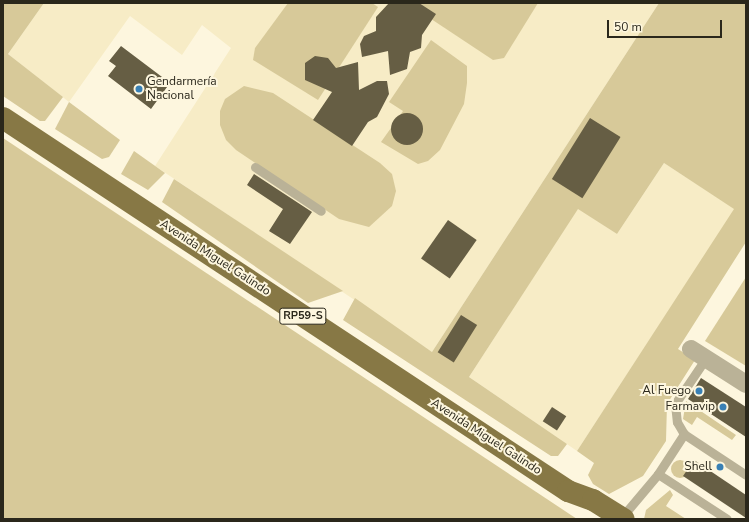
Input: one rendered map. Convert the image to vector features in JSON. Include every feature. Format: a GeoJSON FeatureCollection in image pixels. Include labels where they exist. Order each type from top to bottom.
{"type":"FeatureCollection","features":[{"type":"Feature","properties":{"kind":"main road","name":"Avenida Miguel Galindo"},"geometry":{"type":"LineString","coordinates":[[3,118],[568,491],[593,500],[622,518]]}},
{"type":"Feature","properties":{"kind":"main road","name":"Avenida Miguel Galindo"},"geometry":{"type":"LineString","coordinates":[[568,491],[584,512],[596,519]]}},
{"type":"Feature","properties":{"kind":"street"},"geometry":{"type":"LineString","coordinates":[[698,354],[746,384]]}},
{"type":"Feature","properties":{"kind":"lane"},"geometry":{"type":"LineString","coordinates":[[255,167],[321,211]]}},
{"type":"Feature","properties":{"kind":"lane"},"geometry":{"type":"LineString","coordinates":[[698,354],[675,404],[677,422],[684,434],[746,475]]}},
{"type":"Feature","properties":{"kind":"lane"},"geometry":{"type":"LineString","coordinates":[[622,518],[658,474],[684,434]]}},
{"type":"Feature","properties":{"kind":"lane"},"geometry":{"type":"LineString","coordinates":[[658,474],[727,519]]}},
{"type":"Feature","properties":{"kind":"shaded area"},"geometry":{"type":"Polygon","coordinates":[[[3,3],[44,3],[8,54],[63,97],[45,121],[40,121],[3,96],[3,3]]]}},
{"type":"Feature","properties":{"kind":"shaded area"},"geometry":{"type":"Polygon","coordinates":[[[44,3],[659,3],[432,352],[155,166],[231,48],[202,25],[182,55],[130,16],[69,102],[8,54],[44,3]]]}},
{"type":"Feature","properties":{"kind":"shaded area"},"geometry":{"type":"Polygon","coordinates":[[[288,3],[372,3],[378,7],[318,100],[253,60],[255,48],[288,3]]]}},
{"type":"Feature","properties":{"kind":"shaded area"},"geometry":{"type":"Polygon","coordinates":[[[407,3],[538,3],[504,58],[493,60],[407,3]]]}},
{"type":"Feature","properties":{"kind":"shaded area"},"geometry":{"type":"Polygon","coordinates":[[[659,3],[746,3],[746,242],[678,349],[695,360],[667,404],[666,441],[643,476],[609,494],[593,484],[588,475],[594,463],[577,451],[734,209],[664,163],[617,234],[578,209],[469,377],[567,444],[558,456],[551,456],[343,320],[355,298],[432,352],[659,3]]]}},
{"type":"Feature","properties":{"kind":"shaded area"},"geometry":{"type":"Polygon","coordinates":[[[431,40],[467,66],[467,83],[464,104],[440,150],[428,161],[418,164],[381,142],[403,111],[389,102],[431,40]]]}},
{"type":"Feature","properties":{"kind":"shaded area"},"geometry":{"type":"Polygon","coordinates":[[[244,86],[273,93],[380,163],[392,174],[396,191],[392,206],[369,227],[339,219],[236,150],[226,140],[220,125],[220,111],[225,99],[244,86]]]}},
{"type":"Feature","properties":{"kind":"shaded area"},"geometry":{"type":"Polygon","coordinates":[[[69,102],[120,140],[109,157],[102,159],[55,129],[69,102]]]}},
{"type":"Feature","properties":{"kind":"shaded area"},"geometry":{"type":"Polygon","coordinates":[[[3,138],[577,519],[3,519],[3,138]]]}},
{"type":"Feature","properties":{"kind":"shaded area"},"geometry":{"type":"Polygon","coordinates":[[[134,151],[165,173],[148,190],[121,174],[134,151]]]}},
{"type":"Feature","properties":{"kind":"shaded area"},"geometry":{"type":"Polygon","coordinates":[[[664,163],[735,209],[577,451],[469,377],[578,208],[617,234],[664,163]]]}},
{"type":"Feature","properties":{"kind":"shaded area"},"geometry":{"type":"Polygon","coordinates":[[[174,179],[343,291],[308,303],[162,202],[174,179]]]}},
{"type":"Feature","properties":{"kind":"shaded area"},"geometry":{"type":"Polygon","coordinates":[[[746,277],[746,366],[705,341],[746,277]]]}},
{"type":"Feature","properties":{"kind":"shaded area"},"geometry":{"type":"Polygon","coordinates":[[[686,401],[736,435],[732,440],[697,417],[692,425],[683,419],[686,401]]]}},
{"type":"Feature","properties":{"kind":"shaded area"},"geometry":{"type":"Polygon","coordinates":[[[680,460],[686,463],[689,469],[686,475],[680,478],[674,475],[671,469],[674,463],[680,460]]]}},
{"type":"Feature","properties":{"kind":"shaded area"},"geometry":{"type":"Polygon","coordinates":[[[670,490],[673,495],[666,506],[686,519],[644,519],[646,510],[670,490]]]}},
{"type":"Feature","properties":{"kind":"building"},"geometry":{"type":"Polygon","coordinates":[[[389,3],[419,3],[436,14],[422,35],[421,48],[410,52],[407,69],[390,75],[388,51],[362,57],[360,44],[364,36],[376,31],[376,17],[389,3]]]}},
{"type":"Feature","properties":{"kind":"building"},"geometry":{"type":"Polygon","coordinates":[[[121,46],[170,83],[151,109],[108,76],[116,66],[109,61],[121,46]]]}},
{"type":"Feature","properties":{"kind":"building"},"geometry":{"type":"Polygon","coordinates":[[[315,56],[328,58],[336,68],[358,62],[359,90],[377,81],[387,81],[389,94],[377,117],[368,122],[352,146],[313,120],[332,92],[305,80],[305,63],[315,56]]]}},
{"type":"Feature","properties":{"kind":"building"},"geometry":{"type":"Polygon","coordinates":[[[404,113],[410,113],[420,120],[423,129],[422,135],[416,142],[410,145],[404,145],[394,138],[391,132],[391,126],[398,116],[404,113]]]}},
{"type":"Feature","properties":{"kind":"building"},"geometry":{"type":"Polygon","coordinates":[[[590,118],[621,137],[582,198],[552,179],[590,118]]]}},
{"type":"Feature","properties":{"kind":"building"},"geometry":{"type":"Polygon","coordinates":[[[254,174],[312,212],[290,244],[269,231],[283,209],[247,185],[254,174]]]}},
{"type":"Feature","properties":{"kind":"building"},"geometry":{"type":"Polygon","coordinates":[[[448,220],[477,240],[450,279],[421,259],[448,220]]]}},
{"type":"Feature","properties":{"kind":"building"},"geometry":{"type":"Polygon","coordinates":[[[461,315],[477,325],[454,362],[438,352],[461,315]]]}},
{"type":"Feature","properties":{"kind":"building"},"geometry":{"type":"Polygon","coordinates":[[[701,378],[746,407],[746,437],[688,399],[701,378]]]}},
{"type":"Feature","properties":{"kind":"building"},"geometry":{"type":"Polygon","coordinates":[[[552,407],[566,416],[557,431],[543,421],[552,407]]]}},
{"type":"Feature","properties":{"kind":"building"},"geometry":{"type":"Polygon","coordinates":[[[694,460],[746,495],[746,518],[683,476],[694,460]]]}},
{"type":"Feature","properties":{"kind":"place","name":"Gendarmería Nacional"},"geometry":{"type":"Point","coordinates":[139,89]}},
{"type":"Feature","properties":{"kind":"place","name":"Al Fuego"},"geometry":{"type":"Point","coordinates":[699,391]}},
{"type":"Feature","properties":{"kind":"place","name":"Farmavip"},"geometry":{"type":"Point","coordinates":[723,407]}},
{"type":"Feature","properties":{"kind":"place","name":"Shell"},"geometry":{"type":"Point","coordinates":[720,467]}}]}
